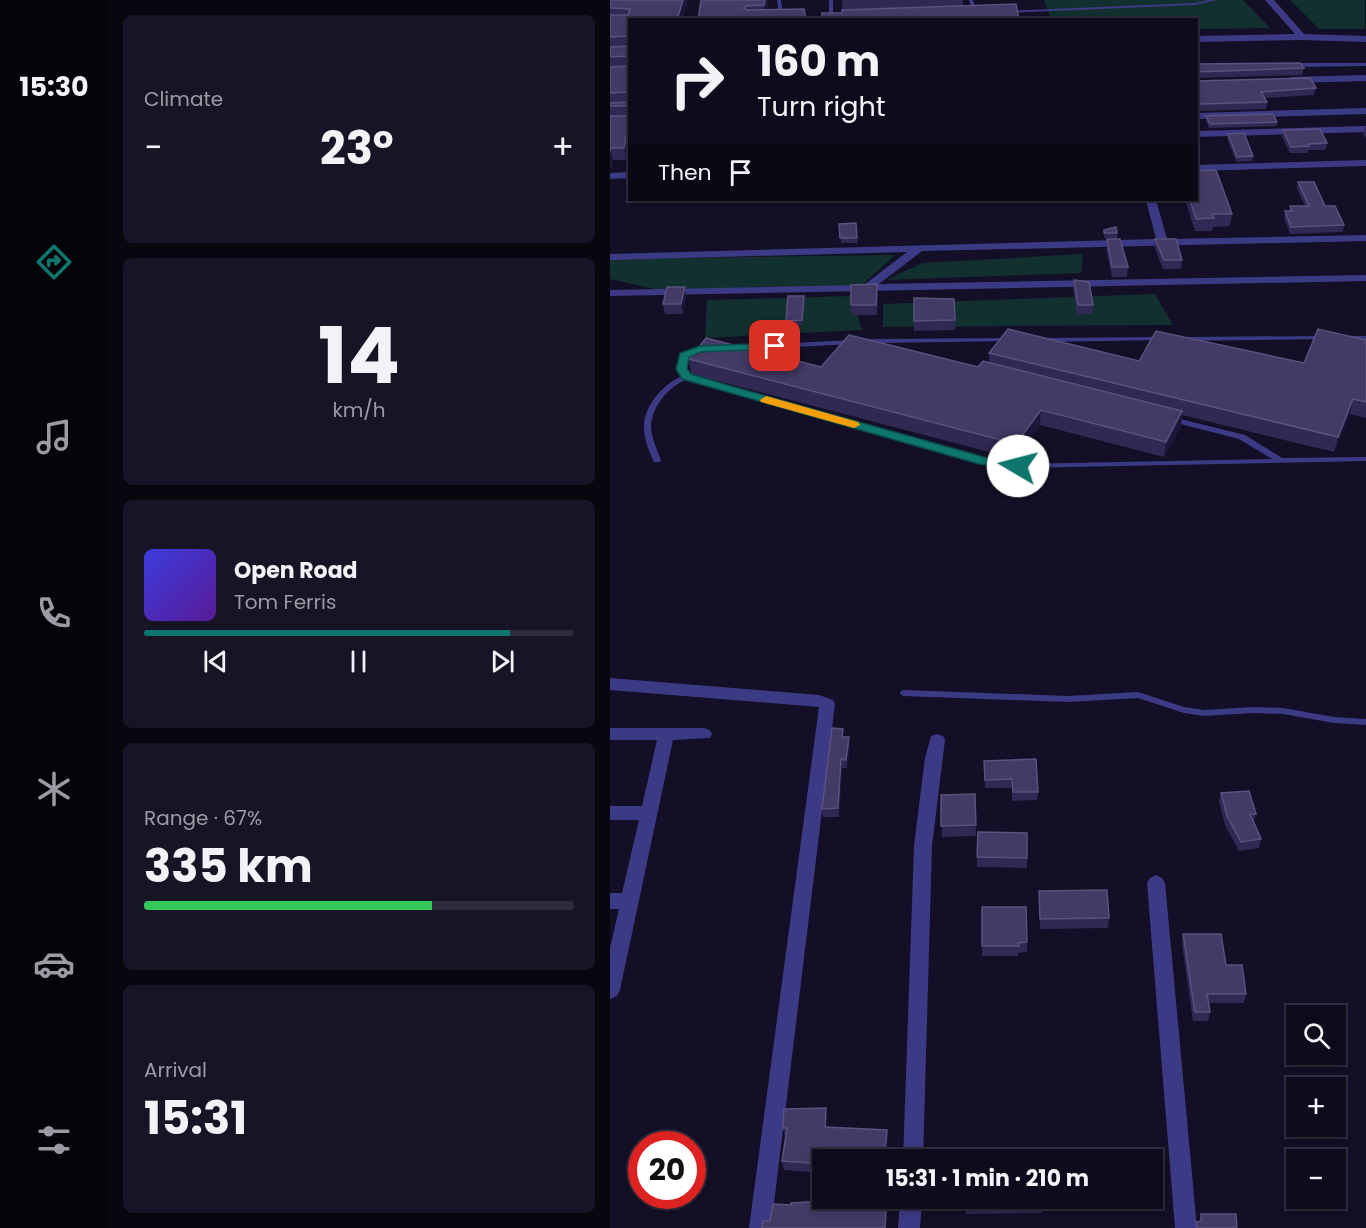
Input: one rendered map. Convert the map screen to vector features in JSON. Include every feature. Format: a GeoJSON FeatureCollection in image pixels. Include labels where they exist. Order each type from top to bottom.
{"type":"FeatureCollection","features":[{"type":"Feature","properties":{"kind":"street"},"geometry":{"type":"LineString","coordinates":[[1268,0],[1302,37]]}},
{"type":"Feature","properties":{"kind":"street"},"geometry":{"type":"LineString","coordinates":[[1198,39],[1302,37],[1366,39]]}},
{"type":"Feature","properties":{"kind":"street"},"geometry":{"type":"LineString","coordinates":[[1276,81],[1366,78]]}},
{"type":"Feature","properties":{"kind":"street"},"geometry":{"type":"LineString","coordinates":[[1198,116],[1366,111]]}},
{"type":"Feature","properties":{"kind":"street"},"geometry":{"type":"LineString","coordinates":[[1198,134],[1366,129]]}},
{"type":"Feature","properties":{"kind":"street"},"geometry":{"type":"LineString","coordinates":[[1198,168],[1366,163]]}},
{"type":"Feature","properties":{"kind":"street"},"geometry":{"type":"LineString","coordinates":[[610,176],[628,176]]}},
{"type":"Feature","properties":{"kind":"street"},"geometry":{"type":"LineString","coordinates":[[1151,201],[1162,242]]}},
{"type":"Feature","properties":{"kind":"street"},"geometry":{"type":"LineString","coordinates":[[610,256],[1366,238]]}},
{"type":"Feature","properties":{"kind":"street"},"geometry":{"type":"LineString","coordinates":[[867,288],[919,248]]}},
{"type":"Feature","properties":{"kind":"street"},"geometry":{"type":"LineString","coordinates":[[610,293],[1366,278]]}},
{"type":"Feature","properties":{"kind":"street"},"geometry":{"type":"LineString","coordinates":[[610,283],[655,292]]}},
{"type":"Feature","properties":{"kind":"street"},"geometry":{"type":"LineString","coordinates":[[610,684],[819,700],[827,704],[760,1228]]}},
{"type":"Feature","properties":{"kind":"street"},"geometry":{"type":"LineString","coordinates":[[610,734],[704,734]]}},
{"type":"Feature","properties":{"kind":"street"},"geometry":{"type":"LineString","coordinates":[[610,990],[666,735]]}},
{"type":"Feature","properties":{"kind":"street"},"geometry":{"type":"LineString","coordinates":[[913,1149],[923,846],[937,740]]}},
{"type":"Feature","properties":{"kind":"street"},"geometry":{"type":"LineString","coordinates":[[610,813],[649,813]]}},
{"type":"Feature","properties":{"kind":"street"},"geometry":{"type":"LineString","coordinates":[[1156,883],[1186,1228]]}},
{"type":"Feature","properties":{"kind":"street"},"geometry":{"type":"LineString","coordinates":[[610,901],[630,901]]}},
{"type":"Feature","properties":{"kind":"street"},"geometry":{"type":"LineString","coordinates":[[909,1228],[910,1209]]}},
{"type":"Feature","properties":{"kind":"lane"},"geometry":{"type":"LineString","coordinates":[[780,0],[782,18]]}},
{"type":"Feature","properties":{"kind":"lane"},"geometry":{"type":"LineString","coordinates":[[831,0],[831,18],[842,17]]}},
{"type":"Feature","properties":{"kind":"lane"},"geometry":{"type":"LineString","coordinates":[[965,13],[977,13],[971,0]]}},
{"type":"Feature","properties":{"kind":"lane"},"geometry":{"type":"LineString","coordinates":[[1000,12],[1195,4],[1215,0]]}},
{"type":"Feature","properties":{"kind":"lane"},"geometry":{"type":"LineString","coordinates":[[1287,65],[1366,64]]}},
{"type":"Feature","properties":{"kind":"lane"},"geometry":{"type":"LineString","coordinates":[[1033,340],[1331,338]]}},
{"type":"Feature","properties":{"kind":"lane"},"geometry":{"type":"LineString","coordinates":[[1343,338],[1366,338]]}},
{"type":"Feature","properties":{"kind":"lane"},"geometry":{"type":"LineString","coordinates":[[721,348],[860,342],[1022,340]]}},
{"type":"Feature","properties":{"kind":"lane"},"geometry":{"type":"LineString","coordinates":[[860,342],[902,351]]}},
{"type":"Feature","properties":{"kind":"lane"},"geometry":{"type":"LineString","coordinates":[[686,377],[681,369],[684,356],[700,349],[711,349]]}},
{"type":"Feature","properties":{"kind":"lane"},"geometry":{"type":"LineString","coordinates":[[657,460],[650,441],[649,419],[661,396],[673,382],[686,377],[983,461],[1018,466],[1366,459]]}},
{"type":"Feature","properties":{"kind":"lane"},"geometry":{"type":"LineString","coordinates":[[1162,417],[1242,437],[1279,460]]}},
{"type":"Feature","properties":{"kind":"lane"},"geometry":{"type":"LineString","coordinates":[[904,693],[1068,699],[1138,695],[1184,710],[1204,713],[1283,711],[1334,720],[1366,722]]}},
{"type":"Feature","properties":{"kind":"green space"},"geometry":{"type":"Polygon","coordinates":[[[1044,0],[1243,0],[1270,28],[1198,29],[1198,18],[1051,18],[1044,0]]]}},
{"type":"Feature","properties":{"kind":"green space"},"geometry":{"type":"Polygon","coordinates":[[[1290,0],[1365,0],[1365,29],[1319,29],[1290,0]]]}},
{"type":"Feature","properties":{"kind":"green space"},"geometry":{"type":"Polygon","coordinates":[[[1083,254],[1081,273],[886,280],[922,263],[1083,254]]]}},
{"type":"Feature","properties":{"kind":"green space"},"geometry":{"type":"Polygon","coordinates":[[[895,255],[861,286],[654,289],[610,279],[610,259],[895,255]]]}},
{"type":"Feature","properties":{"kind":"green space"},"geometry":{"type":"Polygon","coordinates":[[[1155,294],[1173,325],[883,327],[883,304],[1155,294]]]}},
{"type":"Feature","properties":{"kind":"green space"},"geometry":{"type":"Polygon","coordinates":[[[852,296],[862,330],[705,338],[707,300],[852,296]]]}},
{"type":"Feature","properties":{"kind":"building"},"geometry":{"type":"Polygon","coordinates":[[[610,0],[683,0],[678,18],[628,18],[628,36],[610,37],[610,15],[628,15],[630,9],[610,8],[610,0]]]}},
{"type":"Feature","properties":{"kind":"building"},"geometry":{"type":"Polygon","coordinates":[[[701,0],[765,0],[764,5],[744,8],[747,10],[804,9],[806,18],[698,18],[701,0]]]}},
{"type":"Feature","properties":{"kind":"building"},"geometry":{"type":"Polygon","coordinates":[[[1016,4],[1019,18],[822,18],[822,13],[842,13],[842,10],[1016,4]]]}},
{"type":"Feature","properties":{"kind":"building"},"geometry":{"type":"Polygon","coordinates":[[[628,46],[628,56],[610,57],[610,47],[628,46]]]}},
{"type":"Feature","properties":{"kind":"building"},"geometry":{"type":"Polygon","coordinates":[[[1300,63],[1304,68],[1198,72],[1198,64],[1300,63]]]}},
{"type":"Feature","properties":{"kind":"building"},"geometry":{"type":"Polygon","coordinates":[[[628,66],[628,92],[610,93],[610,67],[628,66]]]}},
{"type":"Feature","properties":{"kind":"building"},"geometry":{"type":"Polygon","coordinates":[[[1310,78],[1316,88],[1261,92],[1267,102],[1201,104],[1198,99],[1198,81],[1310,78]]]}},
{"type":"Feature","properties":{"kind":"building"},"geometry":{"type":"Polygon","coordinates":[[[628,102],[628,106],[610,106],[610,103],[628,102]]]}},
{"type":"Feature","properties":{"kind":"building"},"geometry":{"type":"Polygon","coordinates":[[[1273,114],[1277,122],[1210,124],[1206,116],[1273,114]]]}},
{"type":"Feature","properties":{"kind":"building"},"geometry":{"type":"Polygon","coordinates":[[[610,116],[628,116],[628,125],[624,148],[611,148],[610,151],[610,116]]]}},
{"type":"Feature","properties":{"kind":"building"},"geometry":{"type":"Polygon","coordinates":[[[1320,129],[1327,143],[1291,147],[1283,130],[1320,129]]]}},
{"type":"Feature","properties":{"kind":"building"},"geometry":{"type":"Polygon","coordinates":[[[1244,133],[1253,156],[1237,157],[1228,134],[1244,133]]]}},
{"type":"Feature","properties":{"kind":"building"},"geometry":{"type":"Polygon","coordinates":[[[1216,170],[1232,214],[1212,214],[1214,218],[1196,219],[1190,201],[1198,201],[1198,171],[1216,170]]]}},
{"type":"Feature","properties":{"kind":"building"},"geometry":{"type":"Polygon","coordinates":[[[1298,182],[1314,182],[1325,206],[1335,206],[1344,225],[1291,227],[1285,211],[1292,211],[1290,206],[1309,206],[1298,182]]]}},
{"type":"Feature","properties":{"kind":"building"},"geometry":{"type":"Polygon","coordinates":[[[856,223],[857,238],[840,238],[839,224],[856,223]]]}},
{"type":"Feature","properties":{"kind":"building"},"geometry":{"type":"Polygon","coordinates":[[[1116,227],[1117,233],[1104,233],[1104,230],[1116,227]]]}},
{"type":"Feature","properties":{"kind":"building"},"geometry":{"type":"Polygon","coordinates":[[[1107,239],[1120,239],[1128,267],[1112,267],[1107,239]]]}},
{"type":"Feature","properties":{"kind":"building"},"geometry":{"type":"Polygon","coordinates":[[[1155,239],[1176,239],[1182,260],[1164,260],[1155,239]]]}},
{"type":"Feature","properties":{"kind":"building"},"geometry":{"type":"Polygon","coordinates":[[[1074,280],[1089,282],[1093,305],[1078,305],[1074,280]]]}},
{"type":"Feature","properties":{"kind":"building"},"geometry":{"type":"Polygon","coordinates":[[[877,284],[876,305],[851,305],[851,285],[877,284]]]}},
{"type":"Feature","properties":{"kind":"building"},"geometry":{"type":"Polygon","coordinates":[[[667,287],[685,287],[681,304],[663,304],[667,287]]]}},
{"type":"Feature","properties":{"kind":"building"},"geometry":{"type":"Polygon","coordinates":[[[788,296],[804,296],[802,320],[786,321],[788,296]]]}},
{"type":"Feature","properties":{"kind":"building"},"geometry":{"type":"Polygon","coordinates":[[[914,298],[954,299],[955,320],[914,321],[914,298]]]}},
{"type":"Feature","properties":{"kind":"building"},"geometry":{"type":"Polygon","coordinates":[[[1008,329],[1139,361],[1156,331],[1304,363],[1318,329],[1366,340],[1366,402],[1353,399],[1338,437],[989,353],[1008,329]]]}},
{"type":"Feature","properties":{"kind":"building"},"geometry":{"type":"Polygon","coordinates":[[[849,335],[978,367],[983,361],[1182,411],[1166,442],[1041,410],[1016,444],[689,359],[706,338],[821,367],[849,335]]]}},
{"type":"Feature","properties":{"kind":"building"},"geometry":{"type":"Polygon","coordinates":[[[832,728],[843,729],[842,737],[849,737],[846,760],[841,759],[838,808],[822,809],[832,728]]]}},
{"type":"Feature","properties":{"kind":"building"},"geometry":{"type":"Polygon","coordinates":[[[1036,759],[1038,792],[1013,792],[1012,779],[985,780],[984,761],[1036,759]]]}},
{"type":"Feature","properties":{"kind":"building"},"geometry":{"type":"Polygon","coordinates":[[[1249,791],[1256,814],[1250,814],[1261,839],[1241,842],[1227,816],[1221,793],[1249,791]]]}},
{"type":"Feature","properties":{"kind":"building"},"geometry":{"type":"Polygon","coordinates":[[[975,794],[976,825],[941,826],[941,795],[975,794]]]}},
{"type":"Feature","properties":{"kind":"building"},"geometry":{"type":"Polygon","coordinates":[[[978,832],[1027,833],[1027,858],[977,857],[978,832]]]}},
{"type":"Feature","properties":{"kind":"building"},"geometry":{"type":"Polygon","coordinates":[[[1107,890],[1109,918],[1040,919],[1039,891],[1107,890]]]}},
{"type":"Feature","properties":{"kind":"building"},"geometry":{"type":"Polygon","coordinates":[[[982,907],[1026,907],[1027,942],[1018,943],[1019,946],[982,946],[982,907]]]}},
{"type":"Feature","properties":{"kind":"building"},"geometry":{"type":"Polygon","coordinates":[[[1183,934],[1221,934],[1226,965],[1242,965],[1246,994],[1207,994],[1210,1012],[1195,1012],[1183,934]]]}},
{"type":"Feature","properties":{"kind":"building"},"geometry":{"type":"Polygon","coordinates":[[[826,1108],[825,1127],[887,1130],[885,1149],[812,1149],[812,1163],[782,1161],[787,1128],[783,1128],[784,1109],[826,1108]]]}},
{"type":"Feature","properties":{"kind":"building"},"geometry":{"type":"Polygon","coordinates":[[[812,1202],[812,1209],[886,1209],[885,1228],[762,1228],[763,1221],[770,1221],[773,1204],[791,1205],[791,1203],[812,1202]]]}},
{"type":"Feature","properties":{"kind":"building"},"geometry":{"type":"Polygon","coordinates":[[[1201,1214],[1236,1214],[1237,1228],[1197,1228],[1196,1222],[1201,1221],[1201,1214]]]}},
{"type":"Feature","properties":{"kind":"slow traffic"},"geometry":{"type":"LineString","coordinates":[[766,400],[854,425]]}},
{"type":"Feature","properties":{"kind":"route"},"geometry":{"type":"LineString","coordinates":[[775,346],[700,349],[684,356],[681,369],[686,377],[727,389],[983,461],[1018,466]]}}]}
